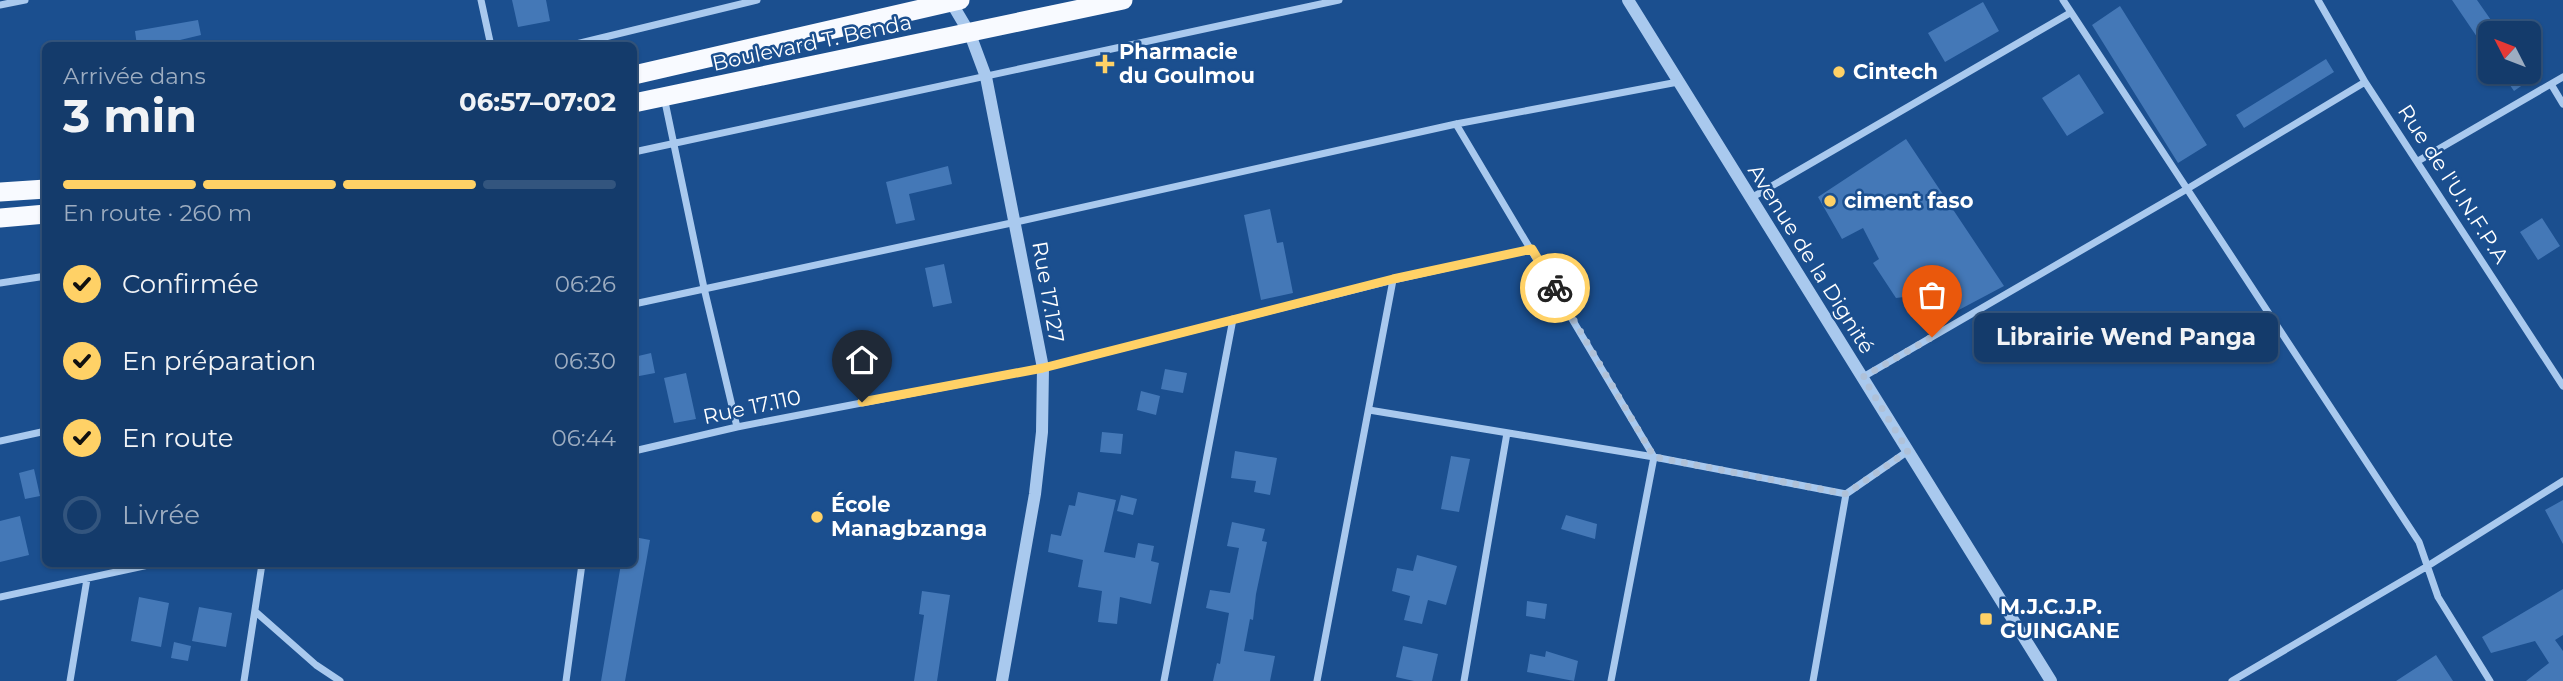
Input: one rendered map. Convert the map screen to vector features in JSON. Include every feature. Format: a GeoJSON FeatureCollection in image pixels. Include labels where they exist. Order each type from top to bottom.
{"type":"FeatureCollection","features":[{"type":"Feature","properties":{"kind":"highway","name":"Boulevard T. Benda"},"geometry":{"type":"LineString","coordinates":[[637,102],[1123,0]]}},
{"type":"Feature","properties":{"kind":"highway","name":"Boulevard T. Benda"},"geometry":{"type":"LineString","coordinates":[[637,74],[953,1]]}},
{"type":"Feature","properties":{"kind":"highway"},"geometry":{"type":"LineString","coordinates":[[0,192],[42,189]]}},
{"type":"Feature","properties":{"kind":"highway"},"geometry":{"type":"LineString","coordinates":[[0,218],[42,214]]}},
{"type":"Feature","properties":{"kind":"street"},"geometry":{"type":"LineString","coordinates":[[0,5],[25,0]]}},
{"type":"Feature","properties":{"kind":"street"},"geometry":{"type":"LineString","coordinates":[[481,0],[490,42]]}},
{"type":"Feature","properties":{"kind":"street"},"geometry":{"type":"LineString","coordinates":[[584,42],[757,0]]}},
{"type":"Feature","properties":{"kind":"street"},"geometry":{"type":"LineString","coordinates":[[637,151],[1339,0]]}},
{"type":"Feature","properties":{"kind":"street","name":"Avenue de la Dignité"},"geometry":{"type":"LineString","coordinates":[[1628,0],[2051,681]]}},
{"type":"Feature","properties":{"kind":"street"},"geometry":{"type":"LineString","coordinates":[[2063,0],[2419,542],[2438,597],[2490,681]]}},
{"type":"Feature","properties":{"kind":"street","name":"Rue de l'U.N.F.P.A"},"geometry":{"type":"LineString","coordinates":[[2318,0],[2365,82],[2563,386]]}},
{"type":"Feature","properties":{"kind":"street","name":"Rue 17.127"},"geometry":{"type":"LineString","coordinates":[[953,1],[970,34],[986,78],[1043,368],[1042,432],[1035,494],[1002,681]]}},
{"type":"Feature","properties":{"kind":"street"},"geometry":{"type":"LineString","coordinates":[[1751,198],[2070,13]]}},
{"type":"Feature","properties":{"kind":"street"},"geometry":{"type":"LineString","coordinates":[[2418,161],[2563,77]]}},
{"type":"Feature","properties":{"kind":"street"},"geometry":{"type":"LineString","coordinates":[[637,302],[1016,222],[1456,124],[1678,82]]}},
{"type":"Feature","properties":{"kind":"street"},"geometry":{"type":"LineString","coordinates":[[1863,377],[2365,82]]}},
{"type":"Feature","properties":{"kind":"street"},"geometry":{"type":"LineString","coordinates":[[2551,84],[2563,104]]}},
{"type":"Feature","properties":{"kind":"street"},"geometry":{"type":"LineString","coordinates":[[664,96],[704,288],[737,427]]}},
{"type":"Feature","properties":{"kind":"street"},"geometry":{"type":"LineString","coordinates":[[1456,124],[1654,457],[1611,681]]}},
{"type":"Feature","properties":{"kind":"street","name":"Rue 17.110"},"geometry":{"type":"LineString","coordinates":[[637,450],[737,427],[1043,368],[1393,279],[1532,249]]}},
{"type":"Feature","properties":{"kind":"street"},"geometry":{"type":"LineString","coordinates":[[0,283],[42,277]]}},
{"type":"Feature","properties":{"kind":"street"},"geometry":{"type":"LineString","coordinates":[[1317,681],[1393,279]]}},
{"type":"Feature","properties":{"kind":"street"},"geometry":{"type":"LineString","coordinates":[[1164,681],[1233,319]]}},
{"type":"Feature","properties":{"kind":"street"},"geometry":{"type":"LineString","coordinates":[[1369,410],[1654,457],[1846,494]]}},
{"type":"Feature","properties":{"kind":"street"},"geometry":{"type":"LineString","coordinates":[[0,441],[42,432]]}},
{"type":"Feature","properties":{"kind":"street"},"geometry":{"type":"LineString","coordinates":[[1464,681],[1507,433]]}},
{"type":"Feature","properties":{"kind":"street"},"geometry":{"type":"LineString","coordinates":[[1813,681],[1846,494],[1908,451]]}},
{"type":"Feature","properties":{"kind":"street"},"geometry":{"type":"LineString","coordinates":[[2232,681],[2426,567],[2563,481]]}},
{"type":"Feature","properties":{"kind":"street"},"geometry":{"type":"LineString","coordinates":[[0,597],[140,567]]}},
{"type":"Feature","properties":{"kind":"street"},"geometry":{"type":"LineString","coordinates":[[244,681],[262,567]]}},
{"type":"Feature","properties":{"kind":"street"},"geometry":{"type":"LineString","coordinates":[[566,681],[582,567]]}},
{"type":"Feature","properties":{"kind":"street"},"geometry":{"type":"LineString","coordinates":[[70,681],[88,579]]}},
{"type":"Feature","properties":{"kind":"street"},"geometry":{"type":"LineString","coordinates":[[256,612],[316,665],[340,681]]}},
{"type":"Feature","properties":{"kind":"building"},"geometry":{"type":"Polygon","coordinates":[[[512,0],[546,0],[550,21],[518,27],[512,0]]]}},
{"type":"Feature","properties":{"kind":"building"},"geometry":{"type":"Polygon","coordinates":[[[2452,0],[2477,0],[2492,21],[2478,21],[2478,38],[2452,0]]]}},
{"type":"Feature","properties":{"kind":"building"},"geometry":{"type":"Polygon","coordinates":[[[1983,2],[1999,31],[1945,62],[1928,33],[1983,2]]]}},
{"type":"Feature","properties":{"kind":"building"},"geometry":{"type":"Polygon","coordinates":[[[2120,6],[2207,145],[2178,163],[2092,25],[2120,6]]]}},
{"type":"Feature","properties":{"kind":"building"},"geometry":{"type":"Polygon","coordinates":[[[198,20],[201,35],[172,42],[136,42],[135,31],[198,20]]]}},
{"type":"Feature","properties":{"kind":"building"},"geometry":{"type":"Polygon","coordinates":[[[2326,59],[2334,72],[2244,128],[2236,115],[2326,59]]]}},
{"type":"Feature","properties":{"kind":"building"},"geometry":{"type":"Polygon","coordinates":[[[2079,74],[2104,113],[2067,136],[2042,98],[2079,74]]]}},
{"type":"Feature","properties":{"kind":"building"},"geometry":{"type":"Polygon","coordinates":[[[2509,84],[2524,84],[2514,91],[2509,84]]]}},
{"type":"Feature","properties":{"kind":"building"},"geometry":{"type":"Polygon","coordinates":[[[1906,139],[2004,286],[1955,312],[1938,282],[1907,304],[1904,297],[1896,298],[1873,263],[1879,259],[1863,228],[1842,239],[1818,197],[1906,139]]]}},
{"type":"Feature","properties":{"kind":"building"},"geometry":{"type":"Polygon","coordinates":[[[948,166],[952,184],[909,194],[915,220],[896,224],[886,182],[948,166]]]}},
{"type":"Feature","properties":{"kind":"building"},"geometry":{"type":"Polygon","coordinates":[[[1270,209],[1277,243],[1283,242],[1293,293],[1261,300],[1244,215],[1270,209]]]}},
{"type":"Feature","properties":{"kind":"building"},"geometry":{"type":"Polygon","coordinates":[[[2542,218],[2560,246],[2538,260],[2520,232],[2542,218]]]}},
{"type":"Feature","properties":{"kind":"building"},"geometry":{"type":"Polygon","coordinates":[[[944,264],[952,303],[933,307],[925,268],[944,264]]]}},
{"type":"Feature","properties":{"kind":"building"},"geometry":{"type":"Polygon","coordinates":[[[651,353],[655,373],[637,376],[637,356],[651,353]]]}},
{"type":"Feature","properties":{"kind":"building"},"geometry":{"type":"Polygon","coordinates":[[[1165,369],[1187,373],[1183,393],[1161,389],[1165,369]]]}},
{"type":"Feature","properties":{"kind":"building"},"geometry":{"type":"Polygon","coordinates":[[[686,373],[696,419],[674,423],[664,378],[686,373]]]}},
{"type":"Feature","properties":{"kind":"building"},"geometry":{"type":"Polygon","coordinates":[[[1141,391],[1160,396],[1156,415],[1137,410],[1141,391]]]}},
{"type":"Feature","properties":{"kind":"building"},"geometry":{"type":"Polygon","coordinates":[[[1102,432],[1123,434],[1121,454],[1100,452],[1102,432]]]}},
{"type":"Feature","properties":{"kind":"building"},"geometry":{"type":"Polygon","coordinates":[[[1235,451],[1277,458],[1270,495],[1254,492],[1256,481],[1231,478],[1235,451]]]}},
{"type":"Feature","properties":{"kind":"building"},"geometry":{"type":"Polygon","coordinates":[[[1451,456],[1470,459],[1459,512],[1441,509],[1451,456]]]}},
{"type":"Feature","properties":{"kind":"building"},"geometry":{"type":"Polygon","coordinates":[[[34,469],[40,496],[25,499],[19,473],[34,469]]]}},
{"type":"Feature","properties":{"kind":"building"},"geometry":{"type":"Polygon","coordinates":[[[1078,492],[1116,500],[1104,552],[1135,558],[1138,543],[1154,546],[1151,561],[1159,563],[1151,604],[1120,597],[1117,624],[1098,622],[1102,591],[1078,587],[1083,560],[1048,552],[1051,534],[1061,536],[1069,505],[1075,506],[1078,492]]]}},
{"type":"Feature","properties":{"kind":"building"},"geometry":{"type":"Polygon","coordinates":[[[1121,495],[1137,499],[1133,515],[1117,511],[1121,495]]]}},
{"type":"Feature","properties":{"kind":"building"},"geometry":{"type":"Polygon","coordinates":[[[2563,500],[2563,544],[2545,510],[2563,500]]]}},
{"type":"Feature","properties":{"kind":"building"},"geometry":{"type":"Polygon","coordinates":[[[1566,515],[1597,524],[1595,539],[1561,529],[1566,515]]]}},
{"type":"Feature","properties":{"kind":"building"},"geometry":{"type":"Polygon","coordinates":[[[20,516],[29,555],[0,562],[0,521],[20,516]]]}},
{"type":"Feature","properties":{"kind":"building"},"geometry":{"type":"Polygon","coordinates":[[[1232,522],[1265,529],[1262,541],[1267,542],[1253,620],[1250,619],[1244,651],[1275,656],[1270,681],[1213,681],[1217,663],[1220,664],[1229,613],[1206,608],[1210,590],[1230,593],[1239,548],[1227,546],[1232,522]]]}},
{"type":"Feature","properties":{"kind":"building"},"geometry":{"type":"Polygon","coordinates":[[[637,538],[650,540],[625,681],[601,681],[620,567],[637,567],[637,538]]]}},
{"type":"Feature","properties":{"kind":"building"},"geometry":{"type":"Polygon","coordinates":[[[1417,555],[1457,566],[1446,605],[1428,600],[1422,624],[1404,620],[1410,596],[1392,591],[1397,568],[1413,571],[1417,555]]]}},
{"type":"Feature","properties":{"kind":"building"},"geometry":{"type":"Polygon","coordinates":[[[2563,589],[2563,635],[2555,640],[2563,651],[2563,681],[2526,681],[2549,663],[2535,641],[2491,653],[2482,637],[2563,589]]]}},
{"type":"Feature","properties":{"kind":"building"},"geometry":{"type":"Polygon","coordinates":[[[922,591],[950,595],[937,681],[914,681],[924,615],[919,614],[922,591]]]}},
{"type":"Feature","properties":{"kind":"building"},"geometry":{"type":"Polygon","coordinates":[[[139,597],[169,603],[161,647],[131,641],[139,597]]]}},
{"type":"Feature","properties":{"kind":"building"},"geometry":{"type":"Polygon","coordinates":[[[1527,601],[1547,604],[1545,619],[1526,616],[1527,601]]]}},
{"type":"Feature","properties":{"kind":"building"},"geometry":{"type":"Polygon","coordinates":[[[199,607],[232,613],[226,647],[192,641],[199,607]]]}},
{"type":"Feature","properties":{"kind":"building"},"geometry":{"type":"Polygon","coordinates":[[[174,642],[191,646],[188,661],[171,658],[174,642]]]}},
{"type":"Feature","properties":{"kind":"building"},"geometry":{"type":"Polygon","coordinates":[[[1403,646],[1438,654],[1432,681],[1396,677],[1403,646]]]}},
{"type":"Feature","properties":{"kind":"building"},"geometry":{"type":"Polygon","coordinates":[[[1546,651],[1578,661],[1574,681],[1527,672],[1530,654],[1545,657],[1546,651]]]}},
{"type":"Feature","properties":{"kind":"building"},"geometry":{"type":"Polygon","coordinates":[[[2436,655],[2453,681],[2396,681],[2436,655]]]}},
{"type":"Feature","properties":{"kind":"way so far"},"geometry":{"type":"LineString","coordinates":[[1555,288],[1654,457],[1846,494],[1908,451],[1863,377],[1932,337]]}},
{"type":"Feature","properties":{"kind":"place","name":"Pharmacie du Goulmou"},"geometry":{"type":"Point","coordinates":[1105,64]}},
{"type":"Feature","properties":{"kind":"place","name":"Cintech"},"geometry":{"type":"Point","coordinates":[1839,72]}},
{"type":"Feature","properties":{"kind":"place","name":"ciment faso"},"geometry":{"type":"Point","coordinates":[1830,201]}},
{"type":"Feature","properties":{"kind":"place","name":"Librairie Wend Panga"},"geometry":{"type":"Point","coordinates":[1932,337]}},
{"type":"Feature","properties":{"kind":"place","name":"École Managbzanga"},"geometry":{"type":"Point","coordinates":[817,517]}},
{"type":"Feature","properties":{"kind":"place","name":"M.J.C.J.P. GUINGANE"},"geometry":{"type":"Point","coordinates":[1986,619]}},
{"type":"Feature","properties":{"kind":"route"},"geometry":{"type":"LineString","coordinates":[[862,402],[1043,368],[1393,279],[1532,249],[1555,288]]}}]}
